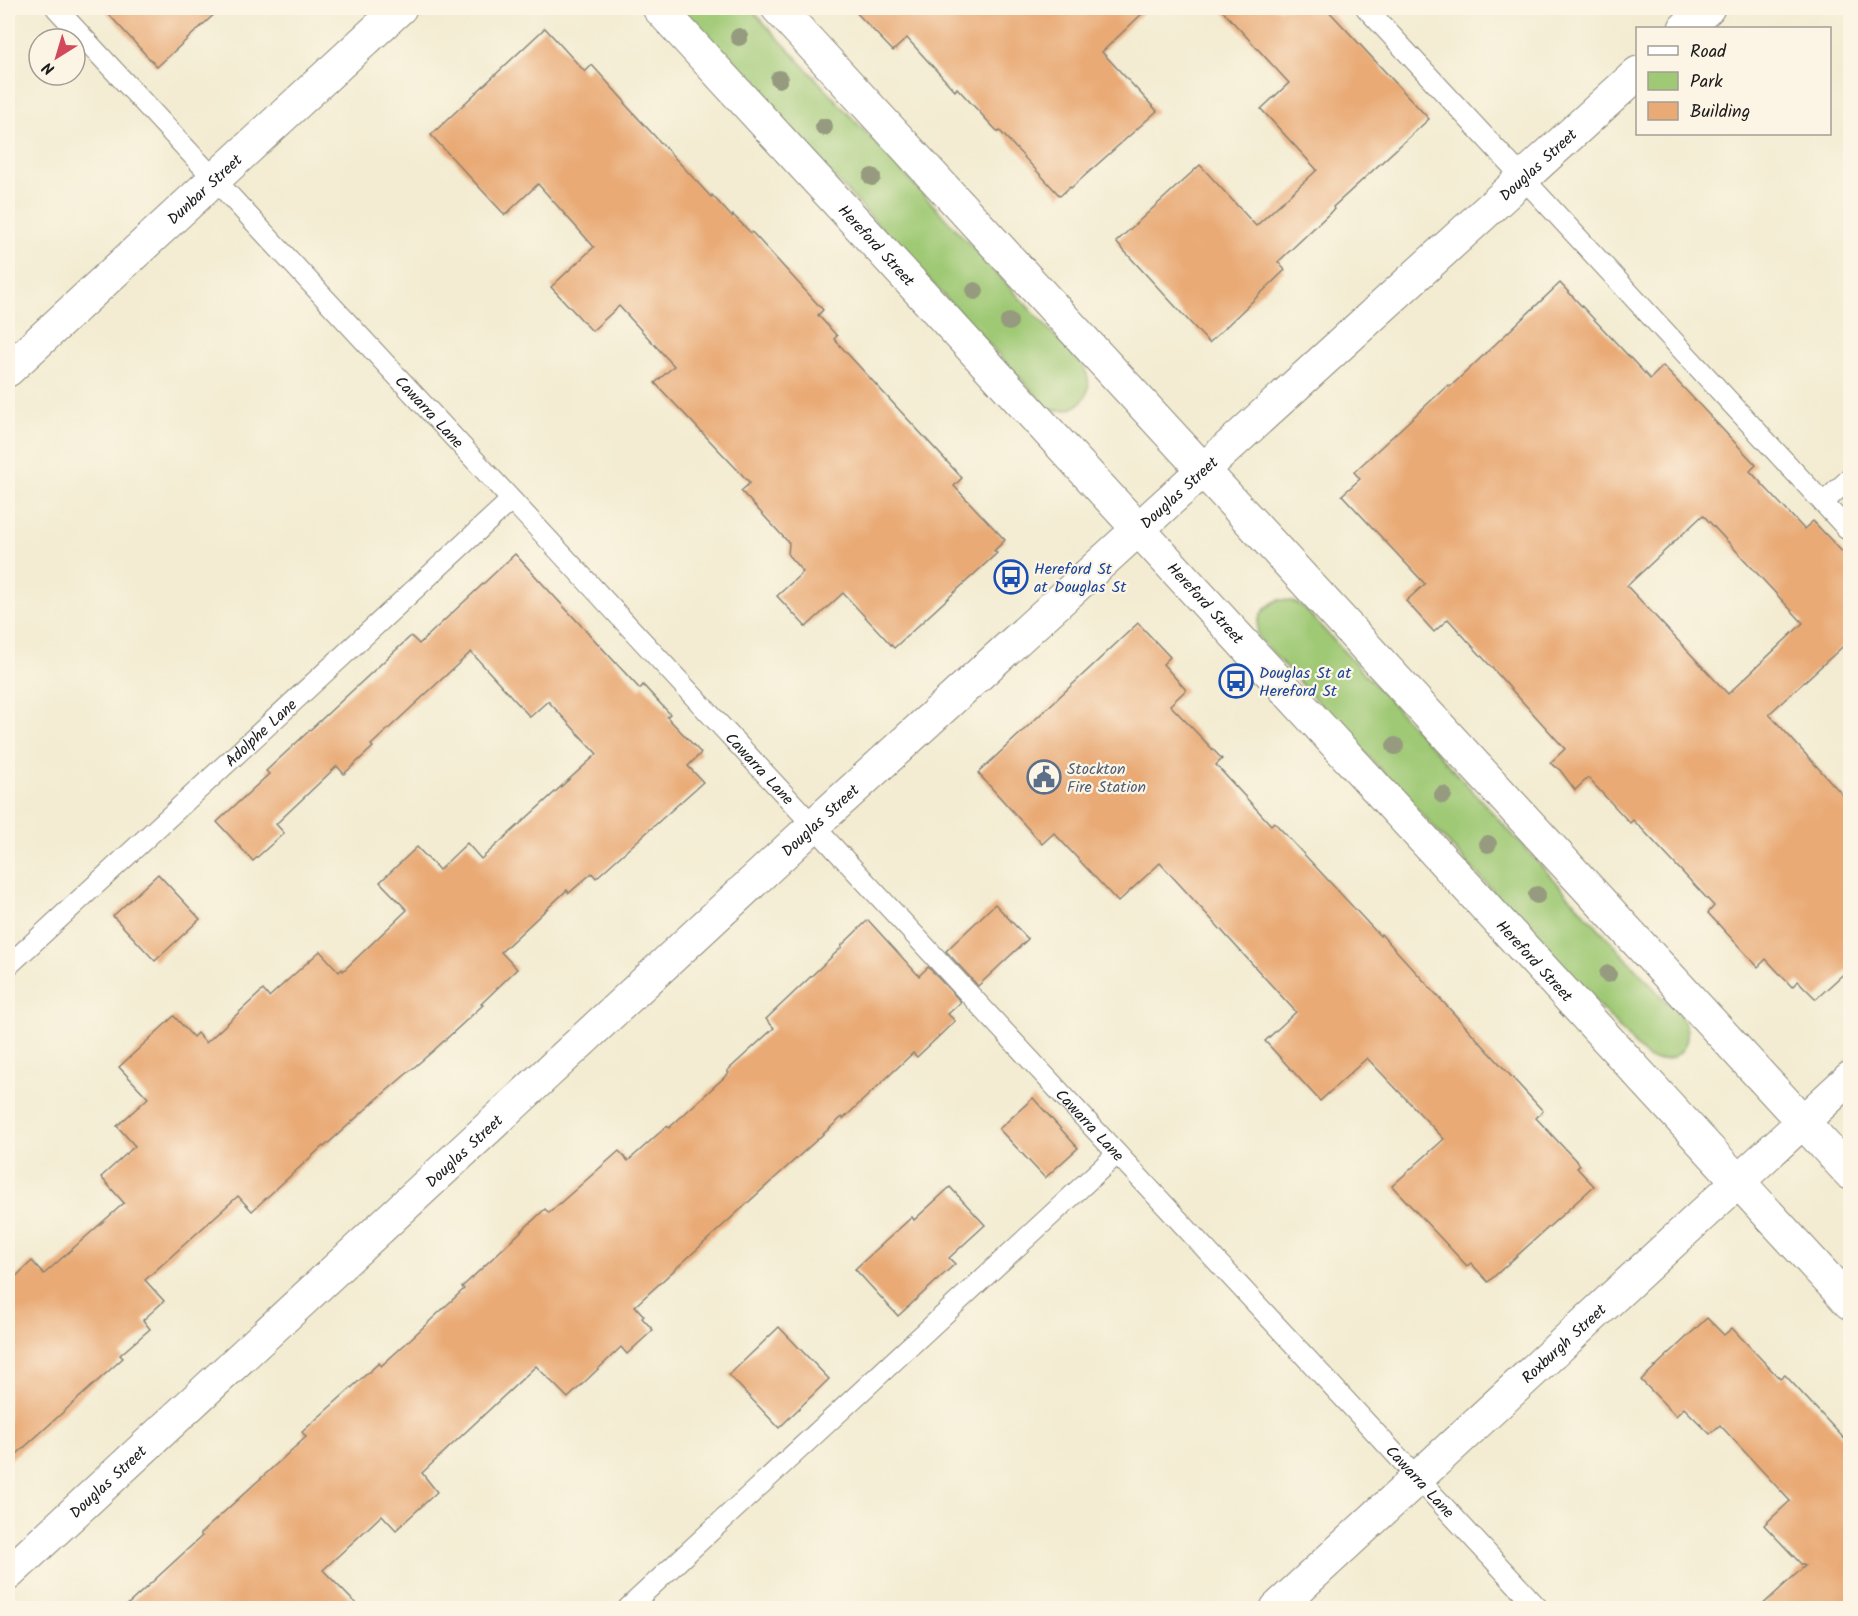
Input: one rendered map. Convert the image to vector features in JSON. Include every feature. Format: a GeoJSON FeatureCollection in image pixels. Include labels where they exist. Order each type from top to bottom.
{"type":"FeatureCollection","features":[{"type":"Feature","properties":{"kind":"street","name":"Dunbar Street"},"geometry":{"type":"LineString","coordinates":[[8,370],[400,8]]}},
{"type":"Feature","properties":{"kind":"street","name":"Hereford Street"},"geometry":{"type":"LineString","coordinates":[[659,8],[1851,1303]]}},
{"type":"Feature","properties":{"kind":"street"},"geometry":{"type":"LineString","coordinates":[[778,8],[1851,1173]]}},
{"type":"Feature","properties":{"kind":"street"},"geometry":{"type":"LineString","coordinates":[[1686,27],[1708,8]]}},
{"type":"Feature","properties":{"kind":"street","name":"Douglas Street"},"geometry":{"type":"LineString","coordinates":[[8,1574],[813,826],[1636,75]]}},
{"type":"Feature","properties":{"kind":"street","name":"Roxburgh Street"},"geometry":{"type":"LineString","coordinates":[[1278,1608],[1851,1078]]}},
{"type":"Feature","properties":{"kind":"lane","name":"Cawarra Lane"},"geometry":{"type":"LineString","coordinates":[[56,8],[1538,1608]]}},
{"type":"Feature","properties":{"kind":"lane"},"geometry":{"type":"LineString","coordinates":[[1366,8],[1851,532]]}},
{"type":"Feature","properties":{"kind":"lane"},"geometry":{"type":"LineString","coordinates":[[1824,502],[1851,478]]}},
{"type":"Feature","properties":{"kind":"lane","name":"Adolphe Lane"},"geometry":{"type":"LineString","coordinates":[[8,966],[512,500]]}},
{"type":"Feature","properties":{"kind":"lane"},"geometry":{"type":"LineString","coordinates":[[628,1608],[1117,1154]]}},
{"type":"Feature","properties":{"kind":"green space"},"geometry":{"type":"Polygon","coordinates":[[[677,8],[750,8],[1082,365],[1088,384],[1083,400],[1077,406],[1068,409],[1048,408],[677,8]]]}},
{"type":"Feature","properties":{"kind":"green space"},"geometry":{"type":"Polygon","coordinates":[[[1278,600],[1292,601],[1304,608],[1682,1018],[1687,1037],[1679,1054],[1660,1060],[1647,1058],[1258,637],[1257,631],[1261,615],[1278,600]]]}},
{"type":"Feature","properties":{"kind":"building"},"geometry":{"type":"Polygon","coordinates":[[[103,8],[221,8],[157,67],[103,8]]]}},
{"type":"Feature","properties":{"kind":"building"},"geometry":{"type":"Polygon","coordinates":[[[852,8],[1148,8],[1102,52],[1157,111],[1060,196],[957,88],[955,91],[907,38],[893,51],[852,8]]]}},
{"type":"Feature","properties":{"kind":"building"},"geometry":{"type":"Polygon","coordinates":[[[1220,8],[1326,8],[1429,119],[1333,207],[1334,209],[1278,262],[1285,270],[1209,343],[1116,242],[1200,165],[1256,226],[1317,170],[1261,109],[1289,83],[1220,8]]]}},
{"type":"Feature","properties":{"kind":"building"},"geometry":{"type":"Polygon","coordinates":[[[545,28],[585,72],[592,65],[711,197],[712,195],[732,217],[733,215],[752,232],[823,310],[818,315],[837,336],[834,339],[962,478],[954,486],[1005,540],[994,551],[997,553],[894,648],[843,593],[806,627],[777,596],[803,572],[788,555],[789,543],[741,491],[750,483],[655,383],[674,366],[619,306],[592,331],[551,287],[594,247],[538,184],[505,215],[431,135],[545,28]]]}},
{"type":"Feature","properties":{"kind":"building"},"geometry":{"type":"Polygon","coordinates":[[[1560,283],[1650,379],[1663,366],[1756,465],[1750,471],[1804,529],[1813,521],[1851,561],[1851,639],[1769,714],[1851,804],[1851,967],[1816,999],[1798,981],[1792,987],[1766,959],[1758,967],[1708,913],[1714,906],[1643,830],[1633,820],[1630,823],[1588,778],[1575,790],[1560,770],[1550,763],[1565,749],[1448,619],[1434,632],[1406,601],[1425,584],[1342,495],[1360,479],[1354,472],[1448,385],[1450,387],[1560,283]],[[1703,515],[1627,586],[1728,694],[1803,623],[1703,515]]]}},
{"type":"Feature","properties":{"kind":"building"},"geometry":{"type":"Polygon","coordinates":[[[515,554],[640,689],[643,685],[670,714],[667,717],[701,753],[688,766],[703,782],[596,878],[592,873],[569,893],[567,890],[501,952],[517,969],[481,1004],[483,1005],[433,1051],[252,1211],[238,1196],[145,1280],[164,1301],[143,1320],[150,1329],[120,1355],[123,1358],[8,1462],[8,1284],[32,1261],[44,1274],[124,1203],[101,1177],[135,1146],[117,1126],[148,1098],[119,1067],[174,1016],[193,1037],[197,1033],[206,1043],[263,990],[269,997],[320,951],[339,972],[342,969],[343,971],[407,910],[380,882],[417,847],[439,870],[467,843],[481,859],[597,754],[548,701],[530,717],[471,652],[371,745],[373,747],[344,774],[337,766],[276,824],[284,833],[253,861],[217,822],[269,774],[266,771],[411,636],[419,644],[515,554]]]}},
{"type":"Feature","properties":{"kind":"building"},"geometry":{"type":"Polygon","coordinates":[[[1138,623],[1170,657],[1163,664],[1186,690],[1170,705],[1222,759],[1216,765],[1271,825],[1274,822],[1380,936],[1381,934],[1543,1111],[1536,1118],[1580,1165],[1577,1168],[1594,1186],[1488,1282],[1471,1263],[1467,1266],[1392,1186],[1444,1139],[1367,1058],[1320,1101],[1265,1041],[1296,1012],[1160,863],[1118,902],[1054,833],[1042,844],[978,773],[1138,623]]]}},
{"type":"Feature","properties":{"kind":"building"},"geometry":{"type":"Polygon","coordinates":[[[158,874],[200,919],[155,961],[113,916],[158,874]]]}},
{"type":"Feature","properties":{"kind":"building"},"geometry":{"type":"Polygon","coordinates":[[[995,904],[1028,939],[978,986],[946,951],[995,904]]]}},
{"type":"Feature","properties":{"kind":"building"},"geometry":{"type":"Polygon","coordinates":[[[868,920],[919,976],[928,967],[961,1002],[948,1014],[955,1021],[917,1057],[913,1053],[635,1306],[653,1330],[627,1354],[621,1347],[568,1398],[536,1366],[422,1473],[437,1492],[396,1530],[382,1515],[323,1570],[360,1608],[124,1608],[202,1536],[200,1534],[306,1437],[302,1432],[379,1363],[381,1366],[402,1347],[545,1209],[549,1213],[619,1151],[628,1161],[667,1126],[669,1128],[729,1073],[727,1071],[774,1028],[766,1019],[868,920]]]}},
{"type":"Feature","properties":{"kind":"building"},"geometry":{"type":"Polygon","coordinates":[[[1033,1098],[1078,1148],[1045,1178],[999,1129],[1033,1098]]]}},
{"type":"Feature","properties":{"kind":"building"},"geometry":{"type":"Polygon","coordinates":[[[950,1187],[985,1225],[949,1258],[955,1264],[898,1316],[855,1269],[912,1217],[914,1220],[950,1187]]]}},
{"type":"Feature","properties":{"kind":"building"},"geometry":{"type":"Polygon","coordinates":[[[1707,1318],[1724,1335],[1732,1328],[1780,1379],[1785,1375],[1851,1446],[1851,1608],[1759,1608],[1805,1566],[1764,1525],[1790,1501],[1720,1425],[1710,1434],[1684,1408],[1676,1416],[1641,1380],[1707,1318]]]}},
{"type":"Feature","properties":{"kind":"building"},"geometry":{"type":"Polygon","coordinates":[[[779,1327],[829,1379],[779,1428],[729,1375],[779,1327]]]}},
{"type":"Feature","properties":{"kind":"place","name":"Hereford St at Douglas St"},"geometry":{"type":"Point","coordinates":[1011,577]}},
{"type":"Feature","properties":{"kind":"place","name":"Douglas St at Hereford St"},"geometry":{"type":"Point","coordinates":[1236,681]}},
{"type":"Feature","properties":{"kind":"place","name":"Stockton Fire Station"},"geometry":{"type":"Point","coordinates":[1044,777]}}]}
